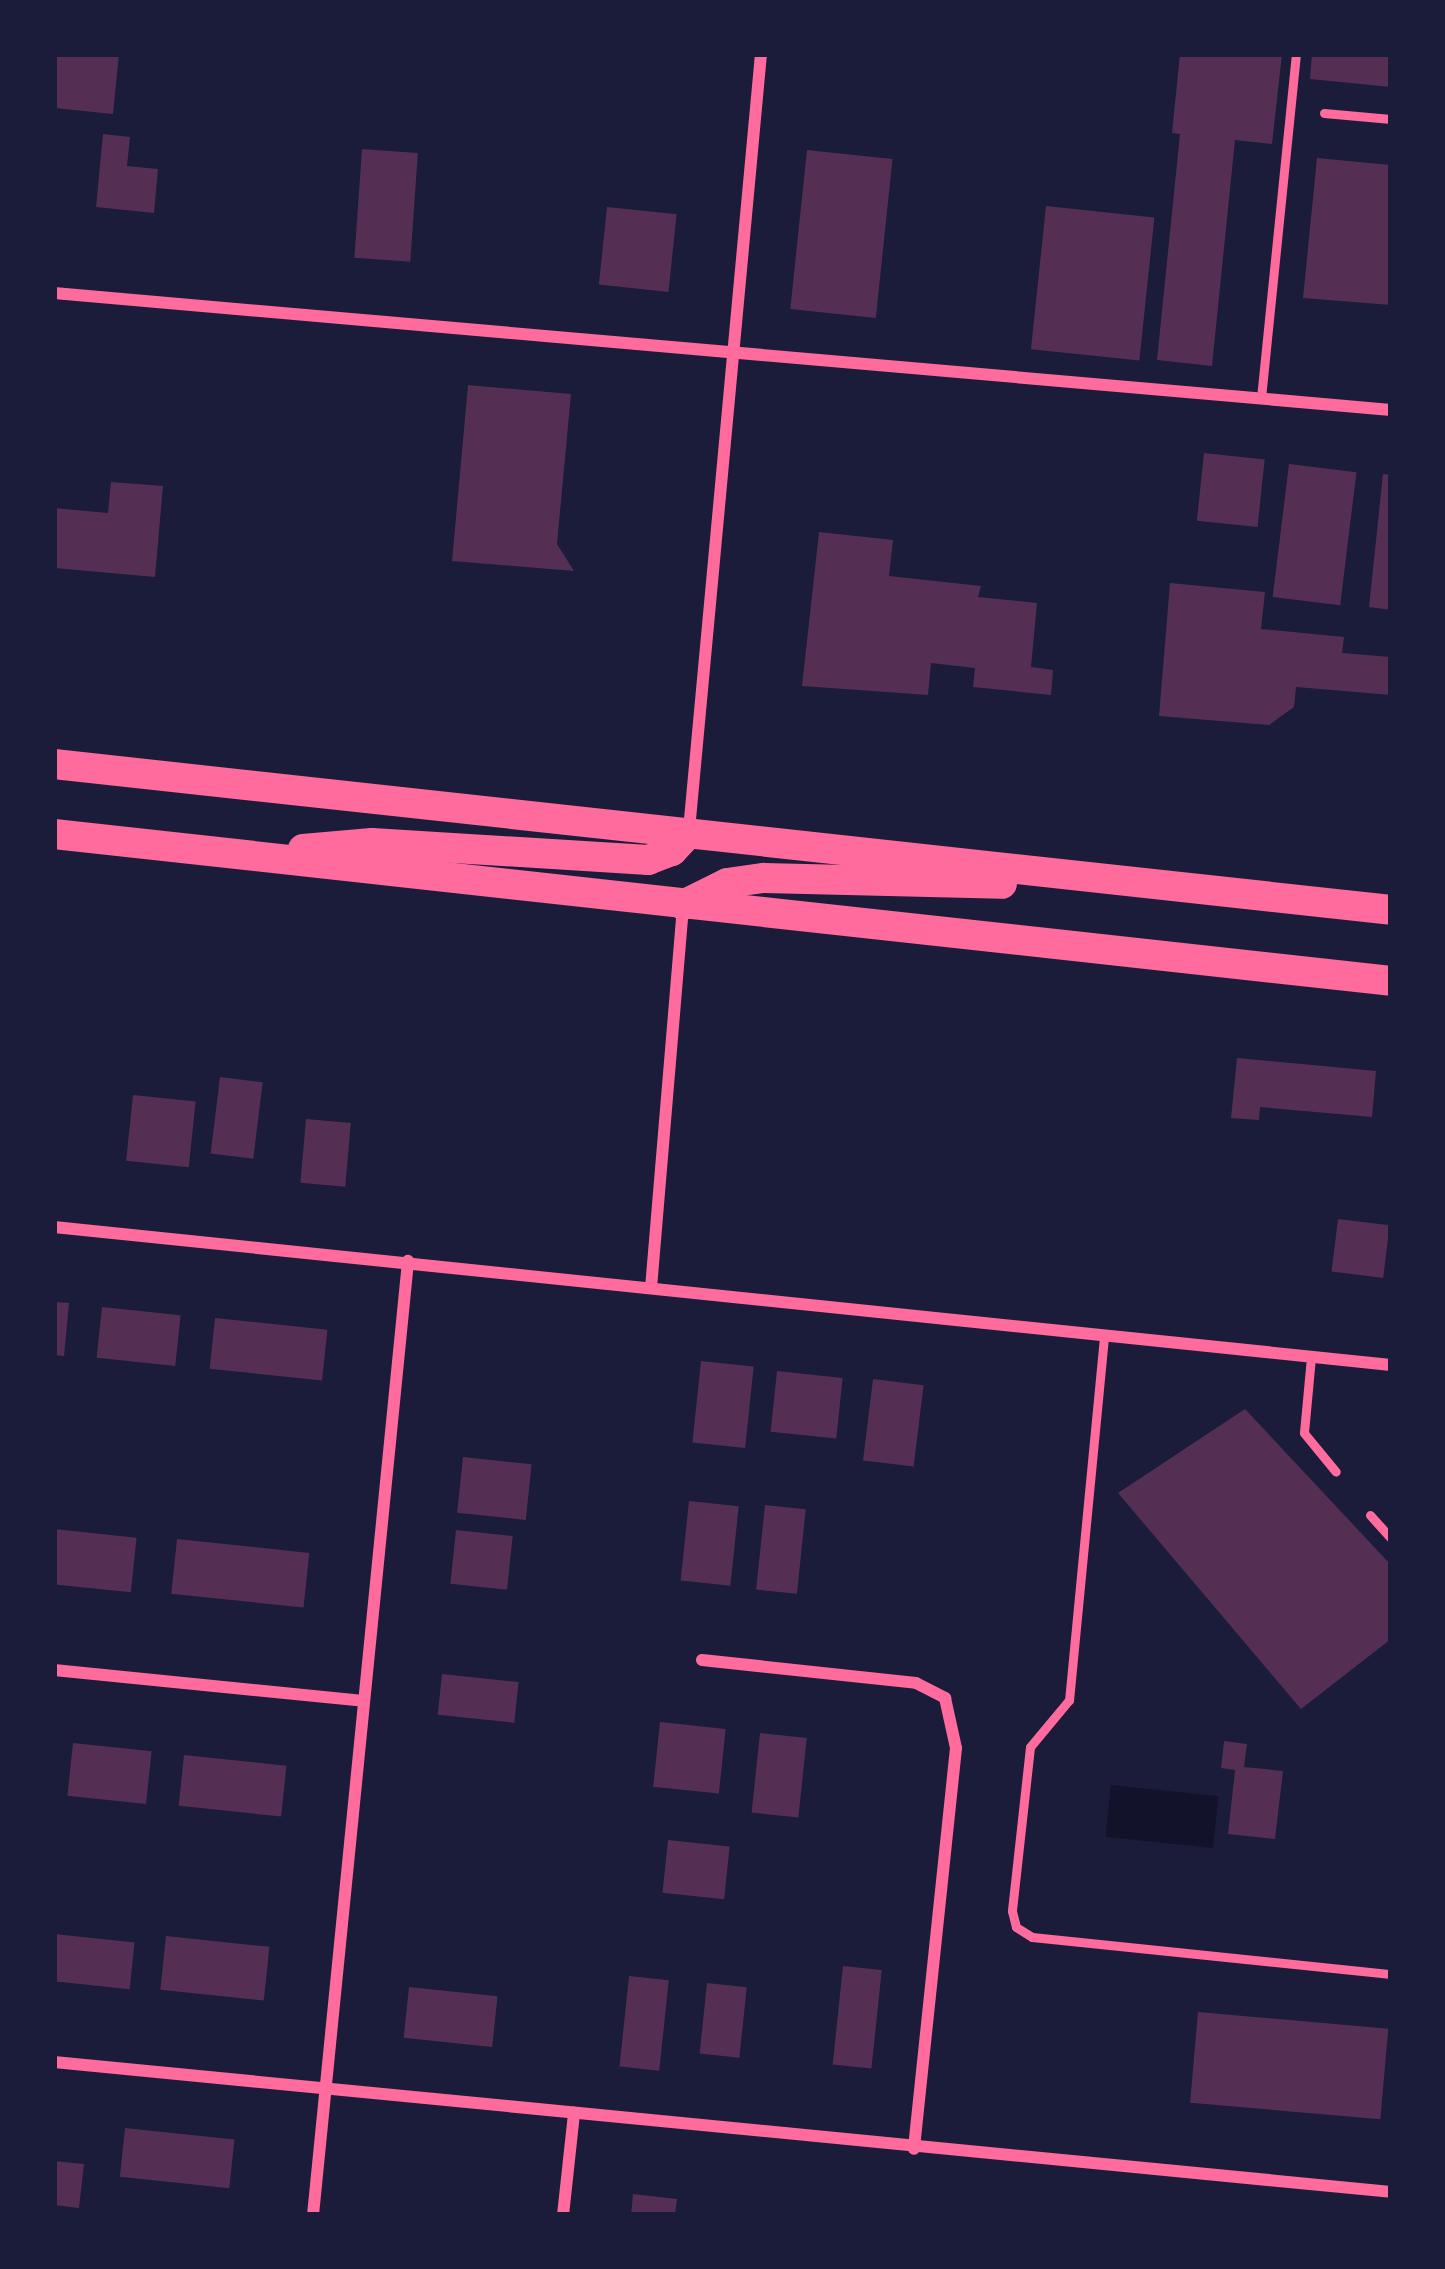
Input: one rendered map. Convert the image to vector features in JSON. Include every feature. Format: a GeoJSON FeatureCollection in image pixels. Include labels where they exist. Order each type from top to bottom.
{"type":"FeatureCollection","features":[{"type":"Feature","properties":{"kind":"main road"},"geometry":{"type":"LineString","coordinates":[[54,764],[1391,910]]}},
{"type":"Feature","properties":{"kind":"main road"},"geometry":{"type":"LineString","coordinates":[[261,857],[373,843],[648,860],[672,850],[689,832]]}},
{"type":"Feature","properties":{"kind":"main road"},"geometry":{"type":"LineString","coordinates":[[54,834],[1391,981]]}},
{"type":"Feature","properties":{"kind":"main road"},"geometry":{"type":"LineString","coordinates":[[683,906],[727,883],[764,878],[933,885],[1079,876]]}},
{"type":"Feature","properties":{"kind":"street"},"geometry":{"type":"LineString","coordinates":[[689,832],[761,54]]}},
{"type":"Feature","properties":{"kind":"street"},"geometry":{"type":"LineString","coordinates":[[54,293],[1391,410]]}},
{"type":"Feature","properties":{"kind":"street"},"geometry":{"type":"LineString","coordinates":[[651,1288],[683,906]]}},
{"type":"Feature","properties":{"kind":"street"},"geometry":{"type":"LineString","coordinates":[[54,1227],[1391,1365]]}},
{"type":"Feature","properties":{"kind":"street"},"geometry":{"type":"LineString","coordinates":[[313,2215],[408,1261]]}},
{"type":"Feature","properties":{"kind":"street"},"geometry":{"type":"LineString","coordinates":[[702,1660],[916,1683],[945,1698],[956,1748],[914,2149]]}},
{"type":"Feature","properties":{"kind":"street"},"geometry":{"type":"LineString","coordinates":[[54,1670],[363,1701]]}},
{"type":"Feature","properties":{"kind":"street"},"geometry":{"type":"LineString","coordinates":[[54,2062],[1391,2192]]}},
{"type":"Feature","properties":{"kind":"street"},"geometry":{"type":"LineString","coordinates":[[563,2215],[574,2113]]}},
{"type":"Feature","properties":{"kind":"lane"},"geometry":{"type":"LineString","coordinates":[[1261,398],[1296,54]]}},
{"type":"Feature","properties":{"kind":"lane"},"geometry":{"type":"LineString","coordinates":[[1324,113],[1391,119]]}},
{"type":"Feature","properties":{"kind":"lane"},"geometry":{"type":"LineString","coordinates":[[1104,1337],[1069,1700],[1030,1747],[1012,1911],[1016,1927],[1032,1937],[1391,1975]]}},
{"type":"Feature","properties":{"kind":"lane"},"geometry":{"type":"LineString","coordinates":[[1311,1357],[1304,1433],[1336,1472]]}},
{"type":"Feature","properties":{"kind":"lane"},"geometry":{"type":"LineString","coordinates":[[1370,1515],[1391,1538]]}},
{"type":"Feature","properties":{"kind":"shaded area"},"geometry":{"type":"Polygon","coordinates":[[[1111,1785],[1218,1796],[1213,1848],[1106,1837],[1111,1785]]]}},
{"type":"Feature","properties":{"kind":"building"},"geometry":{"type":"Polygon","coordinates":[[[54,54],[119,54],[113,114],[54,108],[54,54]]]}},
{"type":"Feature","properties":{"kind":"building"},"geometry":{"type":"Polygon","coordinates":[[[1180,54],[1282,54],[1272,144],[1235,140],[1212,366],[1157,360],[1180,134],[1172,133],[1180,54]]]}},
{"type":"Feature","properties":{"kind":"building"},"geometry":{"type":"Polygon","coordinates":[[[1312,54],[1391,54],[1391,87],[1310,79],[1312,54]]]}},
{"type":"Feature","properties":{"kind":"building"},"geometry":{"type":"Polygon","coordinates":[[[103,134],[130,137],[127,166],[158,169],[154,213],[96,207],[103,134]]]}},
{"type":"Feature","properties":{"kind":"building"},"geometry":{"type":"Polygon","coordinates":[[[362,149],[418,153],[410,262],[354,258],[362,149]]]}},
{"type":"Feature","properties":{"kind":"building"},"geometry":{"type":"Polygon","coordinates":[[[807,150],[893,159],[876,318],[790,309],[807,150]]]}},
{"type":"Feature","properties":{"kind":"building"},"geometry":{"type":"Polygon","coordinates":[[[1317,158],[1391,165],[1391,305],[1303,298],[1317,158]]]}},
{"type":"Feature","properties":{"kind":"building"},"geometry":{"type":"Polygon","coordinates":[[[1046,206],[1154,217],[1139,361],[1031,349],[1046,206]]]}},
{"type":"Feature","properties":{"kind":"building"},"geometry":{"type":"Polygon","coordinates":[[[607,207],[677,214],[668,292],[599,285],[607,207]]]}},
{"type":"Feature","properties":{"kind":"building"},"geometry":{"type":"Polygon","coordinates":[[[468,385],[571,394],[557,544],[574,571],[452,561],[468,385]]]}},
{"type":"Feature","properties":{"kind":"building"},"geometry":{"type":"Polygon","coordinates":[[[1204,453],[1265,459],[1258,527],[1197,521],[1204,453]]]}},
{"type":"Feature","properties":{"kind":"building"},"geometry":{"type":"Polygon","coordinates":[[[1289,464],[1356,472],[1340,605],[1273,597],[1289,464]]]}},
{"type":"Feature","properties":{"kind":"building"},"geometry":{"type":"Polygon","coordinates":[[[1383,474],[1391,475],[1391,610],[1369,607],[1383,474]]]}},
{"type":"Feature","properties":{"kind":"building"},"geometry":{"type":"Polygon","coordinates":[[[111,482],[163,486],[155,577],[54,568],[54,508],[108,513],[111,482]]]}},
{"type":"Feature","properties":{"kind":"building"},"geometry":{"type":"Polygon","coordinates":[[[819,532],[893,540],[889,576],[981,586],[978,597],[1037,603],[1031,667],[1053,670],[1051,695],[973,687],[975,668],[931,663],[928,695],[802,686],[819,532]]]}},
{"type":"Feature","properties":{"kind":"building"},"geometry":{"type":"Polygon","coordinates":[[[1170,583],[1265,592],[1261,629],[1344,637],[1342,653],[1391,657],[1391,695],[1296,687],[1294,707],[1269,725],[1159,716],[1170,583]]]}},
{"type":"Feature","properties":{"kind":"building"},"geometry":{"type":"Polygon","coordinates":[[[1237,1058],[1376,1071],[1372,1117],[1260,1107],[1259,1120],[1231,1118],[1237,1058]]]}},
{"type":"Feature","properties":{"kind":"building"},"geometry":{"type":"Polygon","coordinates":[[[220,1077],[263,1082],[253,1159],[211,1153],[220,1077]]]}},
{"type":"Feature","properties":{"kind":"building"},"geometry":{"type":"Polygon","coordinates":[[[133,1095],[196,1102],[189,1167],[126,1161],[133,1095]]]}},
{"type":"Feature","properties":{"kind":"building"},"geometry":{"type":"Polygon","coordinates":[[[306,1119],[351,1123],[345,1187],[300,1183],[306,1119]]]}},
{"type":"Feature","properties":{"kind":"building"},"geometry":{"type":"Polygon","coordinates":[[[1338,1219],[1390,1225],[1383,1278],[1332,1272],[1338,1219]]]}},
{"type":"Feature","properties":{"kind":"building"},"geometry":{"type":"Polygon","coordinates":[[[54,1302],[69,1303],[64,1356],[54,1355],[54,1302]]]}},
{"type":"Feature","properties":{"kind":"building"},"geometry":{"type":"Polygon","coordinates":[[[102,1307],[181,1315],[175,1366],[97,1358],[102,1307]]]}},
{"type":"Feature","properties":{"kind":"building"},"geometry":{"type":"Polygon","coordinates":[[[215,1318],[327,1330],[322,1381],[210,1369],[215,1318]]]}},
{"type":"Feature","properties":{"kind":"building"},"geometry":{"type":"Polygon","coordinates":[[[701,1361],[754,1367],[745,1448],[692,1443],[701,1361]]]}},
{"type":"Feature","properties":{"kind":"building"},"geometry":{"type":"Polygon","coordinates":[[[777,1371],[843,1378],[836,1439],[771,1432],[777,1371]]]}},
{"type":"Feature","properties":{"kind":"building"},"geometry":{"type":"Polygon","coordinates":[[[873,1379],[924,1385],[914,1467],[863,1460],[873,1379]]]}},
{"type":"Feature","properties":{"kind":"building"},"geometry":{"type":"Polygon","coordinates":[[[1245,1409],[1391,1565],[1391,1639],[1301,1709],[1118,1493],[1245,1409]]]}},
{"type":"Feature","properties":{"kind":"building"},"geometry":{"type":"Polygon","coordinates":[[[463,1457],[532,1464],[526,1520],[457,1513],[463,1457]]]}},
{"type":"Feature","properties":{"kind":"building"},"geometry":{"type":"Polygon","coordinates":[[[689,1501],[739,1506],[730,1586],[681,1581],[689,1501]]]}},
{"type":"Feature","properties":{"kind":"building"},"geometry":{"type":"Polygon","coordinates":[[[765,1505],[806,1509],[797,1594],[756,1590],[765,1505]]]}},
{"type":"Feature","properties":{"kind":"building"},"geometry":{"type":"Polygon","coordinates":[[[54,1529],[137,1538],[131,1592],[54,1584],[54,1529]]]}},
{"type":"Feature","properties":{"kind":"building"},"geometry":{"type":"Polygon","coordinates":[[[456,1530],[513,1536],[507,1590],[450,1584],[456,1530]]]}},
{"type":"Feature","properties":{"kind":"building"},"geometry":{"type":"Polygon","coordinates":[[[177,1539],[309,1553],[304,1608],[171,1594],[177,1539]]]}},
{"type":"Feature","properties":{"kind":"building"},"geometry":{"type":"Polygon","coordinates":[[[442,1674],[519,1682],[514,1723],[438,1715],[442,1674]]]}},
{"type":"Feature","properties":{"kind":"building"},"geometry":{"type":"Polygon","coordinates":[[[660,1722],[726,1729],[719,1794],[653,1787],[660,1722]]]}},
{"type":"Feature","properties":{"kind":"building"},"geometry":{"type":"Polygon","coordinates":[[[760,1733],[807,1738],[798,1817],[752,1813],[760,1733]]]}},
{"type":"Feature","properties":{"kind":"building"},"geometry":{"type":"Polygon","coordinates":[[[1224,1741],[1247,1744],[1244,1767],[1283,1771],[1275,1839],[1228,1834],[1235,1770],[1221,1768],[1224,1741]]]}},
{"type":"Feature","properties":{"kind":"building"},"geometry":{"type":"Polygon","coordinates":[[[73,1743],[152,1751],[146,1804],[67,1796],[73,1743]]]}},
{"type":"Feature","properties":{"kind":"building"},"geometry":{"type":"Polygon","coordinates":[[[184,1755],[286,1766],[281,1816],[179,1806],[184,1755]]]}},
{"type":"Feature","properties":{"kind":"building"},"geometry":{"type":"Polygon","coordinates":[[[668,1840],[730,1846],[724,1899],[662,1893],[668,1840]]]}},
{"type":"Feature","properties":{"kind":"building"},"geometry":{"type":"Polygon","coordinates":[[[54,1934],[135,1942],[130,1989],[54,1981],[54,1934]]]}},
{"type":"Feature","properties":{"kind":"building"},"geometry":{"type":"Polygon","coordinates":[[[166,1936],[269,1947],[264,2001],[160,1990],[166,1936]]]}},
{"type":"Feature","properties":{"kind":"building"},"geometry":{"type":"Polygon","coordinates":[[[843,1966],[882,1970],[871,2069],[833,2064],[843,1966]]]}},
{"type":"Feature","properties":{"kind":"building"},"geometry":{"type":"Polygon","coordinates":[[[629,1976],[669,1980],[659,2071],[619,2067],[629,1976]]]}},
{"type":"Feature","properties":{"kind":"building"},"geometry":{"type":"Polygon","coordinates":[[[707,1983],[747,1987],[739,2058],[700,2054],[707,1983]]]}},
{"type":"Feature","properties":{"kind":"building"},"geometry":{"type":"Polygon","coordinates":[[[409,1987],[498,1996],[492,2047],[404,2038],[409,1987]]]}},
{"type":"Feature","properties":{"kind":"building"},"geometry":{"type":"Polygon","coordinates":[[[1198,2012],[1388,2029],[1380,2119],[1190,2103],[1198,2012]]]}},
{"type":"Feature","properties":{"kind":"building"},"geometry":{"type":"Polygon","coordinates":[[[125,2128],[234,2139],[229,2188],[120,2177],[125,2128]]]}},
{"type":"Feature","properties":{"kind":"building"},"geometry":{"type":"Polygon","coordinates":[[[54,2161],[84,2164],[79,2208],[54,2205],[54,2161]]]}},
{"type":"Feature","properties":{"kind":"building"},"geometry":{"type":"Polygon","coordinates":[[[633,2194],[677,2199],[675,2215],[631,2215],[633,2194]]]}}]}
